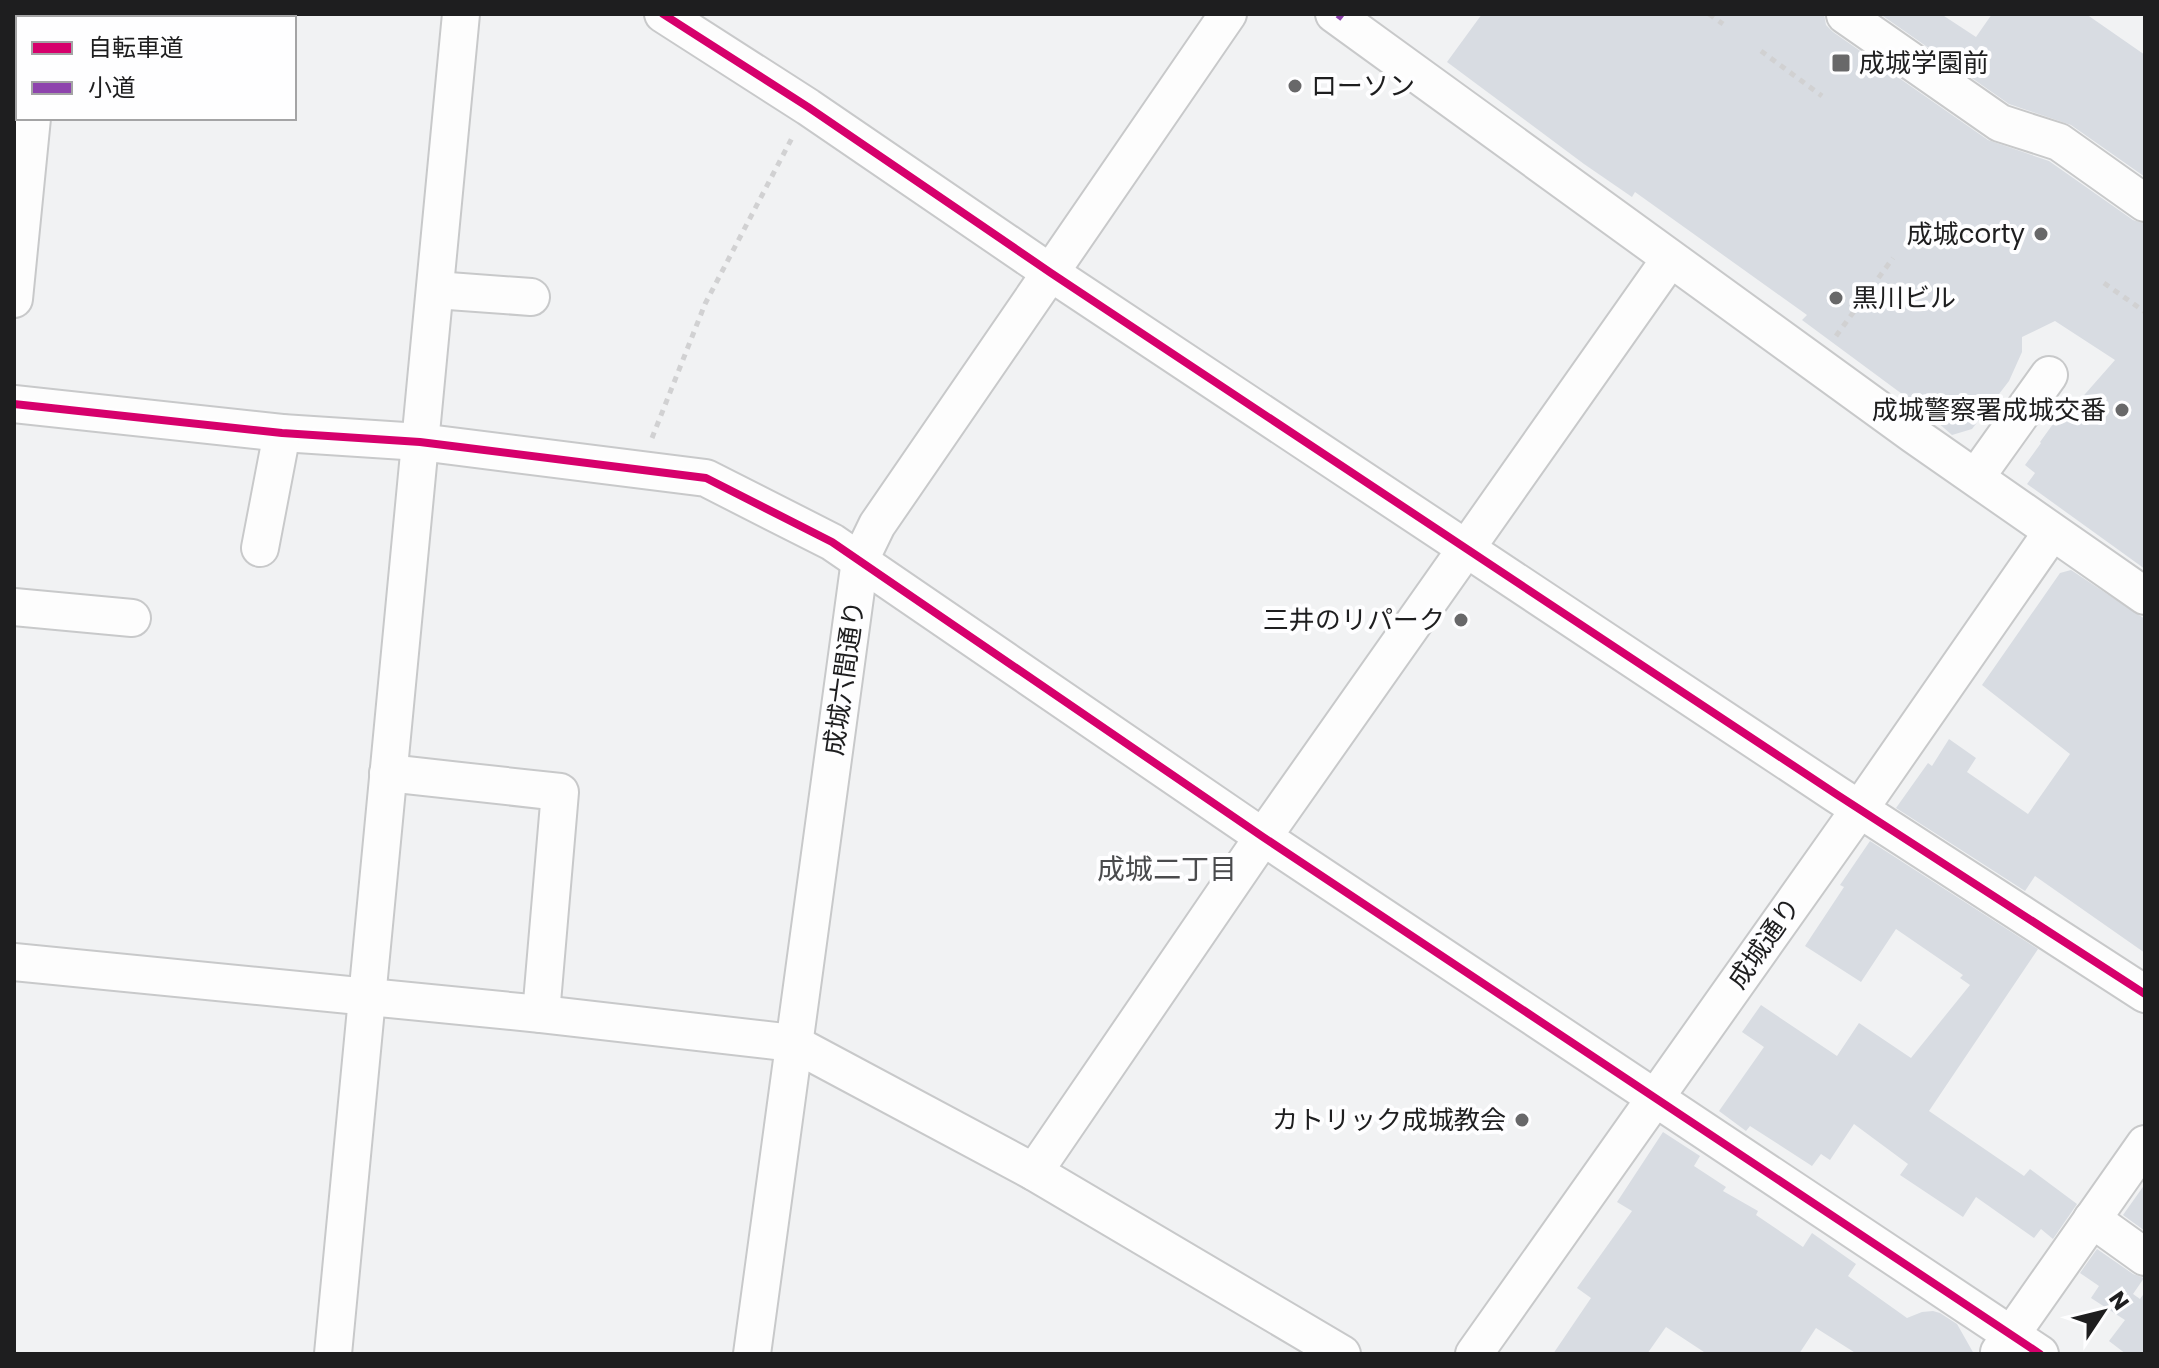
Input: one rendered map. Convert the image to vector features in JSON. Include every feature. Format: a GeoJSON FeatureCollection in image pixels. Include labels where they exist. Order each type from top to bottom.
{"type":"FeatureCollection","features":[{"type":"Feature","properties":{"kind":"street"},"geometry":{"type":"LineString","coordinates":[[333,1354],[461,14]]}},
{"type":"Feature","properties":{"kind":"street"},"geometry":{"type":"LineString","coordinates":[[663,14],[808,107],[1051,273],[1859,810],[2145,994]]}},
{"type":"Feature","properties":{"kind":"street","name":"成城六間通り"},"geometry":{"type":"LineString","coordinates":[[752,1354],[860,560],[877,525],[1228,14]]}},
{"type":"Feature","properties":{"kind":"street"},"geometry":{"type":"LineString","coordinates":[[1845,15],[2000,123],[2059,142],[2145,203]]}},
{"type":"Feature","properties":{"kind":"street"},"geometry":{"type":"LineString","coordinates":[[1338,16],[1670,259],[2145,596]]}},
{"type":"Feature","properties":{"kind":"street"},"geometry":{"type":"LineString","coordinates":[[14,299],[32,120]]}},
{"type":"Feature","properties":{"kind":"street"},"geometry":{"type":"LineString","coordinates":[[1034,1172],[1263,837],[1670,259]]}},
{"type":"Feature","properties":{"kind":"street"},"geometry":{"type":"LineString","coordinates":[[435,290],[531,297]]}},
{"type":"Feature","properties":{"kind":"street"},"geometry":{"type":"LineString","coordinates":[[1976,477],[2049,375]]}},
{"type":"Feature","properties":{"kind":"street"},"geometry":{"type":"LineString","coordinates":[[14,404],[282,433],[420,442],[706,478],[832,542],[860,560],[2016,1347],[2092,1219],[2145,1144]]}},
{"type":"Feature","properties":{"kind":"street"},"geometry":{"type":"LineString","coordinates":[[260,548],[282,433]]}},
{"type":"Feature","properties":{"kind":"street","name":"成城通り"},"geometry":{"type":"LineString","coordinates":[[1474,1354],[2052,532]]}},
{"type":"Feature","properties":{"kind":"street"},"geometry":{"type":"LineString","coordinates":[[14,607],[132,618]]}},
{"type":"Feature","properties":{"kind":"street"},"geometry":{"type":"LineString","coordinates":[[388,773],[560,792],[541,1014]]}},
{"type":"Feature","properties":{"kind":"street"},"geometry":{"type":"LineString","coordinates":[[14,962],[541,1014],[793,1043],[1034,1172],[1342,1354]]}},
{"type":"Feature","properties":{"kind":"street"},"geometry":{"type":"LineString","coordinates":[[2092,1219],[2145,1257]]}},
{"type":"Feature","properties":{"kind":"path"},"geometry":{"type":"LineString","coordinates":[[1709,14],[1723,24]]}},
{"type":"Feature","properties":{"kind":"path"},"geometry":{"type":"LineString","coordinates":[[1761,51],[1822,96]]}},
{"type":"Feature","properties":{"kind":"path"},"geometry":{"type":"LineString","coordinates":[[660,472],[651,440],[705,304],[808,107]]}},
{"type":"Feature","properties":{"kind":"path"},"geometry":{"type":"LineString","coordinates":[[1816,363],[1893,258]]}},
{"type":"Feature","properties":{"kind":"path"},"geometry":{"type":"LineString","coordinates":[[2104,283],[2145,312]]}},
{"type":"Feature","properties":{"kind":"building"},"geometry":{"type":"Polygon","coordinates":[[[1482,14],[1824,14],[1826,25],[1833,32],[1988,140],[2049,161],[2133,220],[2145,224],[2145,569],[2027,484],[2035,473],[2025,465],[2040,442],[2066,406],[2071,410],[2115,360],[2055,321],[2022,337],[2022,352],[2009,381],[1972,429],[1952,435],[1921,408],[1802,320],[1807,315],[1635,192],[1632,197],[1584,164],[1447,62],[1482,14]]]}},
{"type":"Feature","properties":{"kind":"building"},"geometry":{"type":"Polygon","coordinates":[[[1880,14],[1941,14],[1976,37],[1992,14],[2086,14],[2145,55],[2145,177],[2071,125],[2009,104],[1880,14]]]}},
{"type":"Feature","properties":{"kind":"building"},"geometry":{"type":"Polygon","coordinates":[[[2071,570],[2145,619],[2145,953],[2035,876],[2025,891],[1896,808],[1928,763],[1932,766],[1949,739],[1976,758],[1967,772],[2028,814],[2070,754],[1982,685],[2060,573],[2071,570]]]}},
{"type":"Feature","properties":{"kind":"building"},"geometry":{"type":"Polygon","coordinates":[[[1870,841],[2038,949],[1929,1111],[2024,1176],[2030,1169],[2077,1204],[2053,1239],[2041,1229],[2034,1238],[1976,1197],[1963,1217],[1900,1175],[1908,1164],[1854,1124],[1830,1160],[1821,1154],[1812,1166],[1750,1126],[1746,1131],[1719,1111],[1764,1047],[1742,1032],[1761,1005],[1837,1056],[1859,1023],[1911,1058],[1970,985],[1960,978],[1963,975],[1896,929],[1861,982],[1805,946],[1870,841]]]}},
{"type":"Feature","properties":{"kind":"building"},"geometry":{"type":"Polygon","coordinates":[[[1663,1132],[1700,1156],[1694,1166],[1726,1187],[1723,1191],[1758,1211],[1756,1215],[1803,1247],[1812,1233],[1856,1264],[1848,1276],[1907,1318],[1933,1311],[1957,1324],[1974,1354],[1857,1354],[1816,1328],[1799,1354],[1707,1354],[1666,1327],[1647,1354],[1553,1354],[1591,1298],[1577,1288],[1632,1211],[1617,1202],[1663,1132]]]}},
{"type":"Feature","properties":{"kind":"building"},"geometry":{"type":"Polygon","coordinates":[[[2145,1184],[2145,1231],[2123,1215],[2145,1184]]]}},
{"type":"Feature","properties":{"kind":"building"},"geometry":{"type":"Polygon","coordinates":[[[2097,1249],[2144,1278],[2133,1294],[2140,1299],[2145,1292],[2145,1354],[2126,1354],[2109,1341],[2125,1320],[2091,1298],[2099,1286],[2080,1273],[2097,1249]]]}},
{"type":"Feature","properties":{"kind":"marked path"},"geometry":{"type":"LineString","coordinates":[[1338,19],[1342,14]]}},
{"type":"Feature","properties":{"kind":"cycle path"},"geometry":{"type":"LineString","coordinates":[[663,14],[808,107],[1051,273],[1836,794],[2145,994]]}},
{"type":"Feature","properties":{"kind":"cycle path"},"geometry":{"type":"LineString","coordinates":[[14,404],[282,433],[420,442],[706,478],[832,542],[1263,837],[2040,1354]]}},
{"type":"Feature","properties":{"kind":"place","name":"成城学園前"},"geometry":{"type":"Point","coordinates":[1841,63]}},
{"type":"Feature","properties":{"kind":"place","name":"ローソン"},"geometry":{"type":"Point","coordinates":[1295,86]}},
{"type":"Feature","properties":{"kind":"place","name":"成城corty"},"geometry":{"type":"Point","coordinates":[2041,234]}},
{"type":"Feature","properties":{"kind":"place","name":"黒川ビル"},"geometry":{"type":"Point","coordinates":[1836,298]}},
{"type":"Feature","properties":{"kind":"place","name":"成城警察署成城交番"},"geometry":{"type":"Point","coordinates":[2122,410]}},
{"type":"Feature","properties":{"kind":"place","name":"三井のリパーク"},"geometry":{"type":"Point","coordinates":[1461,620]}},
{"type":"Feature","properties":{"kind":"place","name":"カトリック成城教会"},"geometry":{"type":"Point","coordinates":[1522,1120]}},
{"type":"Feature","properties":{"kind":"district","name":"成城二丁目"},"geometry":{"type":"Point","coordinates":[1167,869]}}]}
